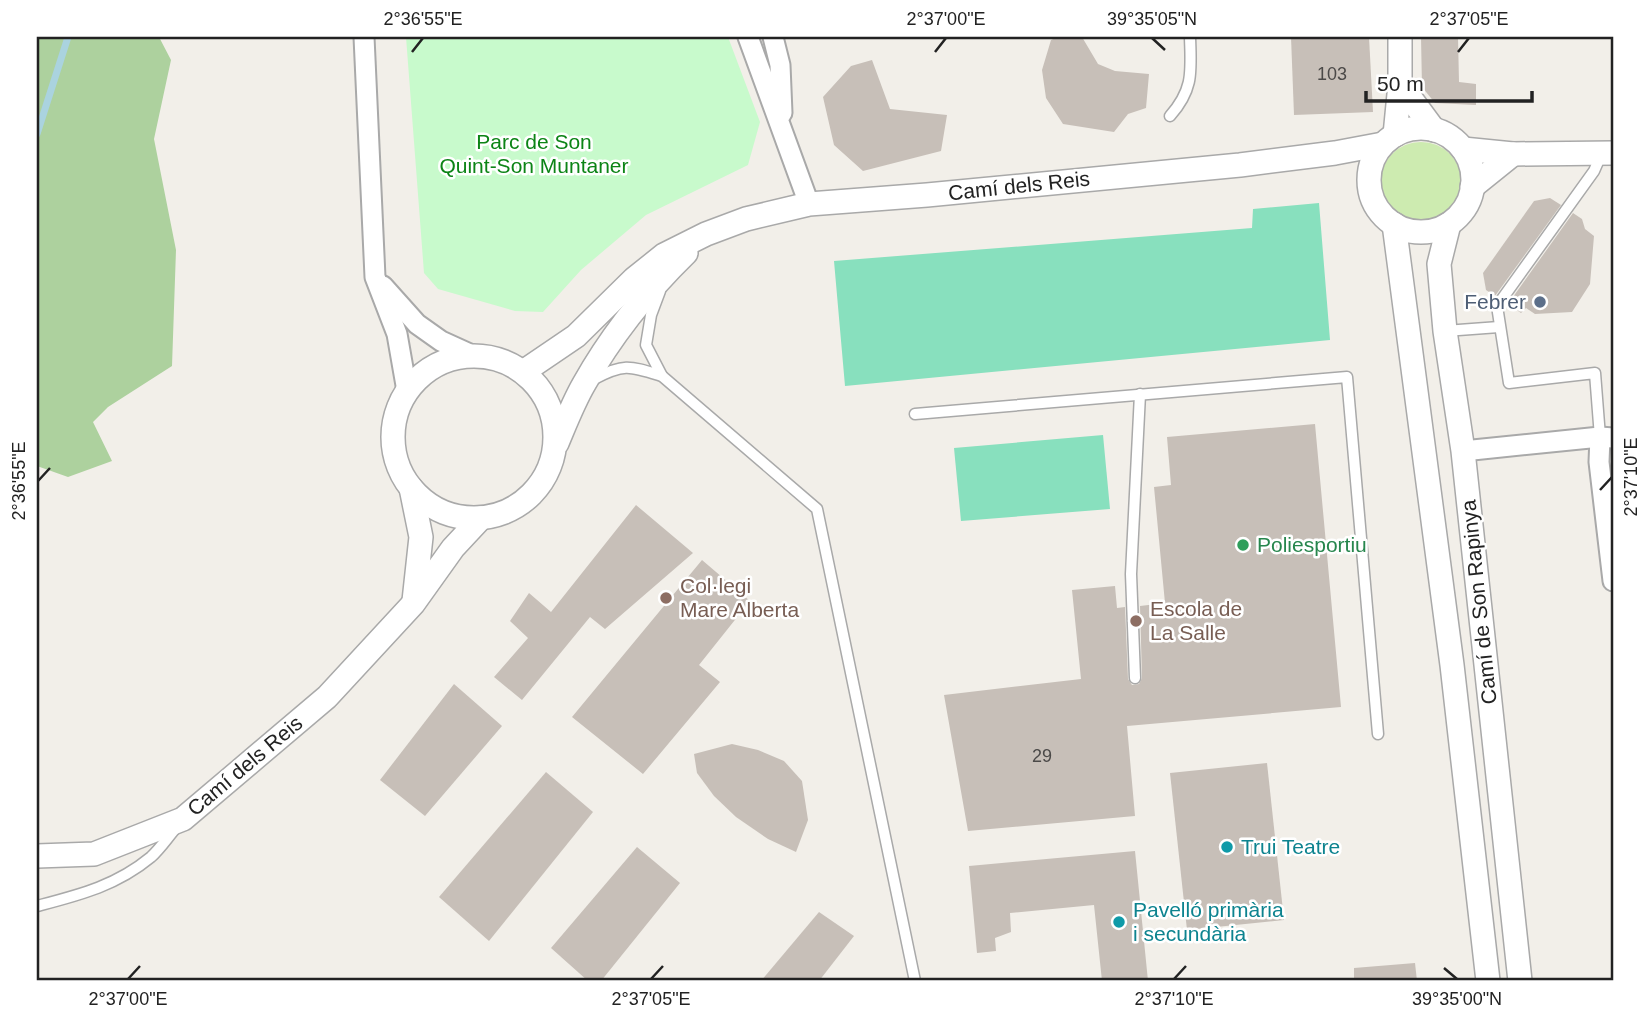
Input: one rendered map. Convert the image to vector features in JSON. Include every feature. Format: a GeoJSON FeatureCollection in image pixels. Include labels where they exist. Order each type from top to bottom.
{"type":"FeatureCollection","features":[{"type":"Feature","properties":{"kind":"street"},"geometry":{"type":"LineString","coordinates":[[364,37],[375,277],[397,334],[407,391]]}},
{"type":"Feature","properties":{"kind":"street"},"geometry":{"type":"LineString","coordinates":[[748,37],[809,204]]}},
{"type":"Feature","properties":{"kind":"street"},"geometry":{"type":"LineString","coordinates":[[773,37],[780,65],[783,131]]}},
{"type":"Feature","properties":{"kind":"street"},"geometry":{"type":"LineString","coordinates":[[1389,139],[1399,84],[1400,37]]}},
{"type":"Feature","properties":{"kind":"street"},"geometry":{"type":"LineString","coordinates":[[1399,84],[1434,130]]}},
{"type":"Feature","properties":{"kind":"street"},"geometry":{"type":"LineString","coordinates":[[1407,130],[1434,130],[1450,137],[1463,149],[1469,161],[1472,187],[1464,208],[1449,224],[1436,230],[1407,230],[1382,215],[1374,204],[1369,172],[1375,155],[1389,139],[1407,130]]}},
{"type":"Feature","properties":{"kind":"street","name":"Camí dels Reis"},"geometry":{"type":"LineString","coordinates":[[523,372],[576,336],[634,279],[664,255],[706,234],[746,219],[809,204],[1240,165],[1335,153],[1389,139]]}},
{"type":"Feature","properties":{"kind":"street"},"geometry":{"type":"LineString","coordinates":[[1463,149],[1513,154],[1608,153]]}},
{"type":"Feature","properties":{"kind":"street"},"geometry":{"type":"LineString","coordinates":[[1335,153],[1370,190]]}},
{"type":"Feature","properties":{"kind":"street"},"geometry":{"type":"LineString","coordinates":[[1472,187],[1513,154]]}},
{"type":"Feature","properties":{"kind":"street","name":"Camí de Son Rapinya"},"geometry":{"type":"LineString","coordinates":[[1394,224],[1452,665],[1488,981]]}},
{"type":"Feature","properties":{"kind":"street","name":"Camí de Son Rapinya"},"geometry":{"type":"LineString","coordinates":[[1449,224],[1439,264],[1445,331],[1463,451],[1520,981]]}},
{"type":"Feature","properties":{"kind":"street","name":"Camí dels Reis"},"geometry":{"type":"LineString","coordinates":[[556,445],[583,385],[616,333],[668,271],[706,234]]}},
{"type":"Feature","properties":{"kind":"street"},"geometry":{"type":"LineString","coordinates":[[375,277],[417,324],[441,341],[474,356],[500,360],[523,372],[542,391],[554,417],[556,445],[548,472],[532,495],[509,511],[481,519],[453,516],[430,505],[411,488]]}},
{"type":"Feature","properties":{"kind":"street"},"geometry":{"type":"LineString","coordinates":[[413,604],[421,537],[411,488],[398,465],[393,440],[396,415],[407,391],[424,373],[447,360],[474,356]]}},
{"type":"Feature","properties":{"kind":"street"},"geometry":{"type":"LineString","coordinates":[[1463,451],[1607,437],[1599,462],[1613,581]]}},
{"type":"Feature","properties":{"kind":"street","name":"Camí dels Reis"},"geometry":{"type":"LineString","coordinates":[[37,856],[94,854],[183,819],[327,697],[413,604],[453,548],[481,519]]}},
{"type":"Feature","properties":{"kind":"lane"},"geometry":{"type":"LineString","coordinates":[[1170,116],[1184,98],[1189,86],[1190,37]]}},
{"type":"Feature","properties":{"kind":"lane"},"geometry":{"type":"LineString","coordinates":[[1607,437],[1595,373],[1509,383],[1496,306],[1608,153]]}},
{"type":"Feature","properties":{"kind":"lane"},"geometry":{"type":"LineString","coordinates":[[662,376],[646,345],[651,315],[668,271]]}},
{"type":"Feature","properties":{"kind":"lane"},"geometry":{"type":"LineString","coordinates":[[1445,331],[1499,327]]}},
{"type":"Feature","properties":{"kind":"lane"},"geometry":{"type":"LineString","coordinates":[[583,385],[612,369],[633,366],[662,376],[817,509],[915,981]]}},
{"type":"Feature","properties":{"kind":"lane"},"geometry":{"type":"LineString","coordinates":[[915,414],[1347,377],[1378,734]]}},
{"type":"Feature","properties":{"kind":"lane"},"geometry":{"type":"LineString","coordinates":[[1135,678],[1131,574],[1140,394]]}},
{"type":"Feature","properties":{"kind":"lane"},"geometry":{"type":"LineString","coordinates":[[37,906],[96,890],[129,873],[153,855],[183,819]]}},
{"type":"Feature","properties":{"kind":"green space"},"geometry":{"type":"Polygon","coordinates":[[[37,37],[159,37],[171,60],[154,139],[176,250],[172,366],[108,407],[93,422],[112,461],[68,477],[37,466],[37,37]]]}},
{"type":"Feature","properties":{"kind":"green space","name":"Parc de Son Quint-Son Muntaner"},"geometry":{"type":"Polygon","coordinates":[[[406,37],[728,37],[760,122],[748,165],[646,215],[581,270],[543,312],[515,311],[438,289],[424,273],[406,37]]]}},
{"type":"Feature","properties":{"kind":"green space"},"geometry":{"type":"Polygon","coordinates":[[[1421,142],[1444,149],[1450,154],[1455,160],[1462,183],[1455,206],[1450,212],[1444,217],[1421,224],[1398,217],[1392,212],[1387,206],[1380,183],[1387,160],[1392,154],[1398,149],[1421,142]]]}},
{"type":"Feature","properties":{"kind":"green space"},"geometry":{"type":"Polygon","coordinates":[[[1319,203],[1330,340],[845,386],[834,261],[1252,228],[1253,209],[1319,203]]]}},
{"type":"Feature","properties":{"kind":"green space"},"geometry":{"type":"Polygon","coordinates":[[[1103,435],[1110,509],[961,521],[954,448],[1103,435]]]}},
{"type":"Feature","properties":{"kind":"building"},"geometry":{"type":"Polygon","coordinates":[[[1058,37],[1082,37],[1098,64],[1115,71],[1149,74],[1146,108],[1128,114],[1114,132],[1063,124],[1046,98],[1042,70],[1051,40],[1058,37]]]}},
{"type":"Feature","properties":{"kind":"building"},"geometry":{"type":"Polygon","coordinates":[[[1291,37],[1369,37],[1373,112],[1294,115],[1291,37]]]}},
{"type":"Feature","properties":{"kind":"building"},"geometry":{"type":"Polygon","coordinates":[[[1421,37],[1458,37],[1459,82],[1476,84],[1476,105],[1435,103],[1422,87],[1421,37]]]}},
{"type":"Feature","properties":{"kind":"building"},"geometry":{"type":"Polygon","coordinates":[[[872,60],[890,109],[947,115],[941,151],[863,171],[834,145],[823,97],[851,66],[872,60]]]}},
{"type":"Feature","properties":{"kind":"building"},"geometry":{"type":"Polygon","coordinates":[[[1550,198],[1561,205],[1495,296],[1486,290],[1483,273],[1534,201],[1550,198]]]}},
{"type":"Feature","properties":{"kind":"building"},"geometry":{"type":"Polygon","coordinates":[[[1573,213],[1582,219],[1585,229],[1594,236],[1590,284],[1572,312],[1535,314],[1526,308],[1521,313],[1508,304],[1573,213]]]}},
{"type":"Feature","properties":{"kind":"building","name":"Poliesportiu"},"geometry":{"type":"Polygon","coordinates":[[[1315,424],[1341,707],[1127,726],[1135,816],[968,831],[944,695],[1081,679],[1072,590],[1115,586],[1117,608],[1125,607],[1128,679],[1132,685],[1139,684],[1142,678],[1140,606],[1165,603],[1154,487],[1171,485],[1167,437],[1315,424]]]}},
{"type":"Feature","properties":{"kind":"building"},"geometry":{"type":"Polygon","coordinates":[[[636,505],[693,553],[605,629],[590,617],[522,700],[494,677],[528,638],[510,621],[529,593],[551,612],[636,505]]]}},
{"type":"Feature","properties":{"kind":"building"},"geometry":{"type":"Polygon","coordinates":[[[702,560],[750,601],[699,665],[720,682],[643,774],[572,717],[702,560]]]}},
{"type":"Feature","properties":{"kind":"building"},"geometry":{"type":"Polygon","coordinates":[[[454,684],[502,726],[425,816],[380,780],[454,684]]]}},
{"type":"Feature","properties":{"kind":"building"},"geometry":{"type":"Polygon","coordinates":[[[732,744],[758,750],[784,761],[802,781],[808,820],[796,852],[768,839],[736,817],[714,796],[697,773],[694,754],[732,744]]]}},
{"type":"Feature","properties":{"kind":"building","name":"Trui Teatre"},"geometry":{"type":"Polygon","coordinates":[[[1267,763],[1284,920],[1187,930],[1170,773],[1267,763]]]}},
{"type":"Feature","properties":{"kind":"building"},"geometry":{"type":"Polygon","coordinates":[[[546,772],[593,812],[489,941],[439,897],[546,772]]]}},
{"type":"Feature","properties":{"kind":"building"},"geometry":{"type":"Polygon","coordinates":[[[637,847],[680,883],[601,981],[588,981],[551,948],[637,847]]]}},
{"type":"Feature","properties":{"kind":"building","name":"Pavelló primària i secundària"},"geometry":{"type":"Polygon","coordinates":[[[1135,851],[1148,981],[1102,981],[1094,905],[1010,913],[1011,932],[995,938],[996,951],[977,953],[969,866],[1135,851]]]}},
{"type":"Feature","properties":{"kind":"building"},"geometry":{"type":"Polygon","coordinates":[[[819,912],[854,936],[819,981],[761,981],[819,912]]]}},
{"type":"Feature","properties":{"kind":"building"},"geometry":{"type":"Polygon","coordinates":[[[1415,963],[1417,981],[1354,981],[1354,968],[1415,963]]]}},
{"type":"Feature","properties":{"kind":"waterway"},"geometry":{"type":"LineString","coordinates":[[37,134],[68,37]]}},
{"type":"Feature","properties":{"kind":"place","name":"Febrer"},"geometry":{"type":"Point","coordinates":[1540,302]}},
{"type":"Feature","properties":{"kind":"place","name":"Poliesportiu"},"geometry":{"type":"Point","coordinates":[1243,545]}},
{"type":"Feature","properties":{"kind":"place","name":"Col·legi Mare Alberta"},"geometry":{"type":"Point","coordinates":[666,598]}},
{"type":"Feature","properties":{"kind":"place","name":"Escola de La Salle"},"geometry":{"type":"Point","coordinates":[1136,621]}},
{"type":"Feature","properties":{"kind":"place","name":"Trui Teatre"},"geometry":{"type":"Point","coordinates":[1227,847]}},
{"type":"Feature","properties":{"kind":"place","name":"Pavelló primària i secundària"},"geometry":{"type":"Point","coordinates":[1119,922]}}]}
